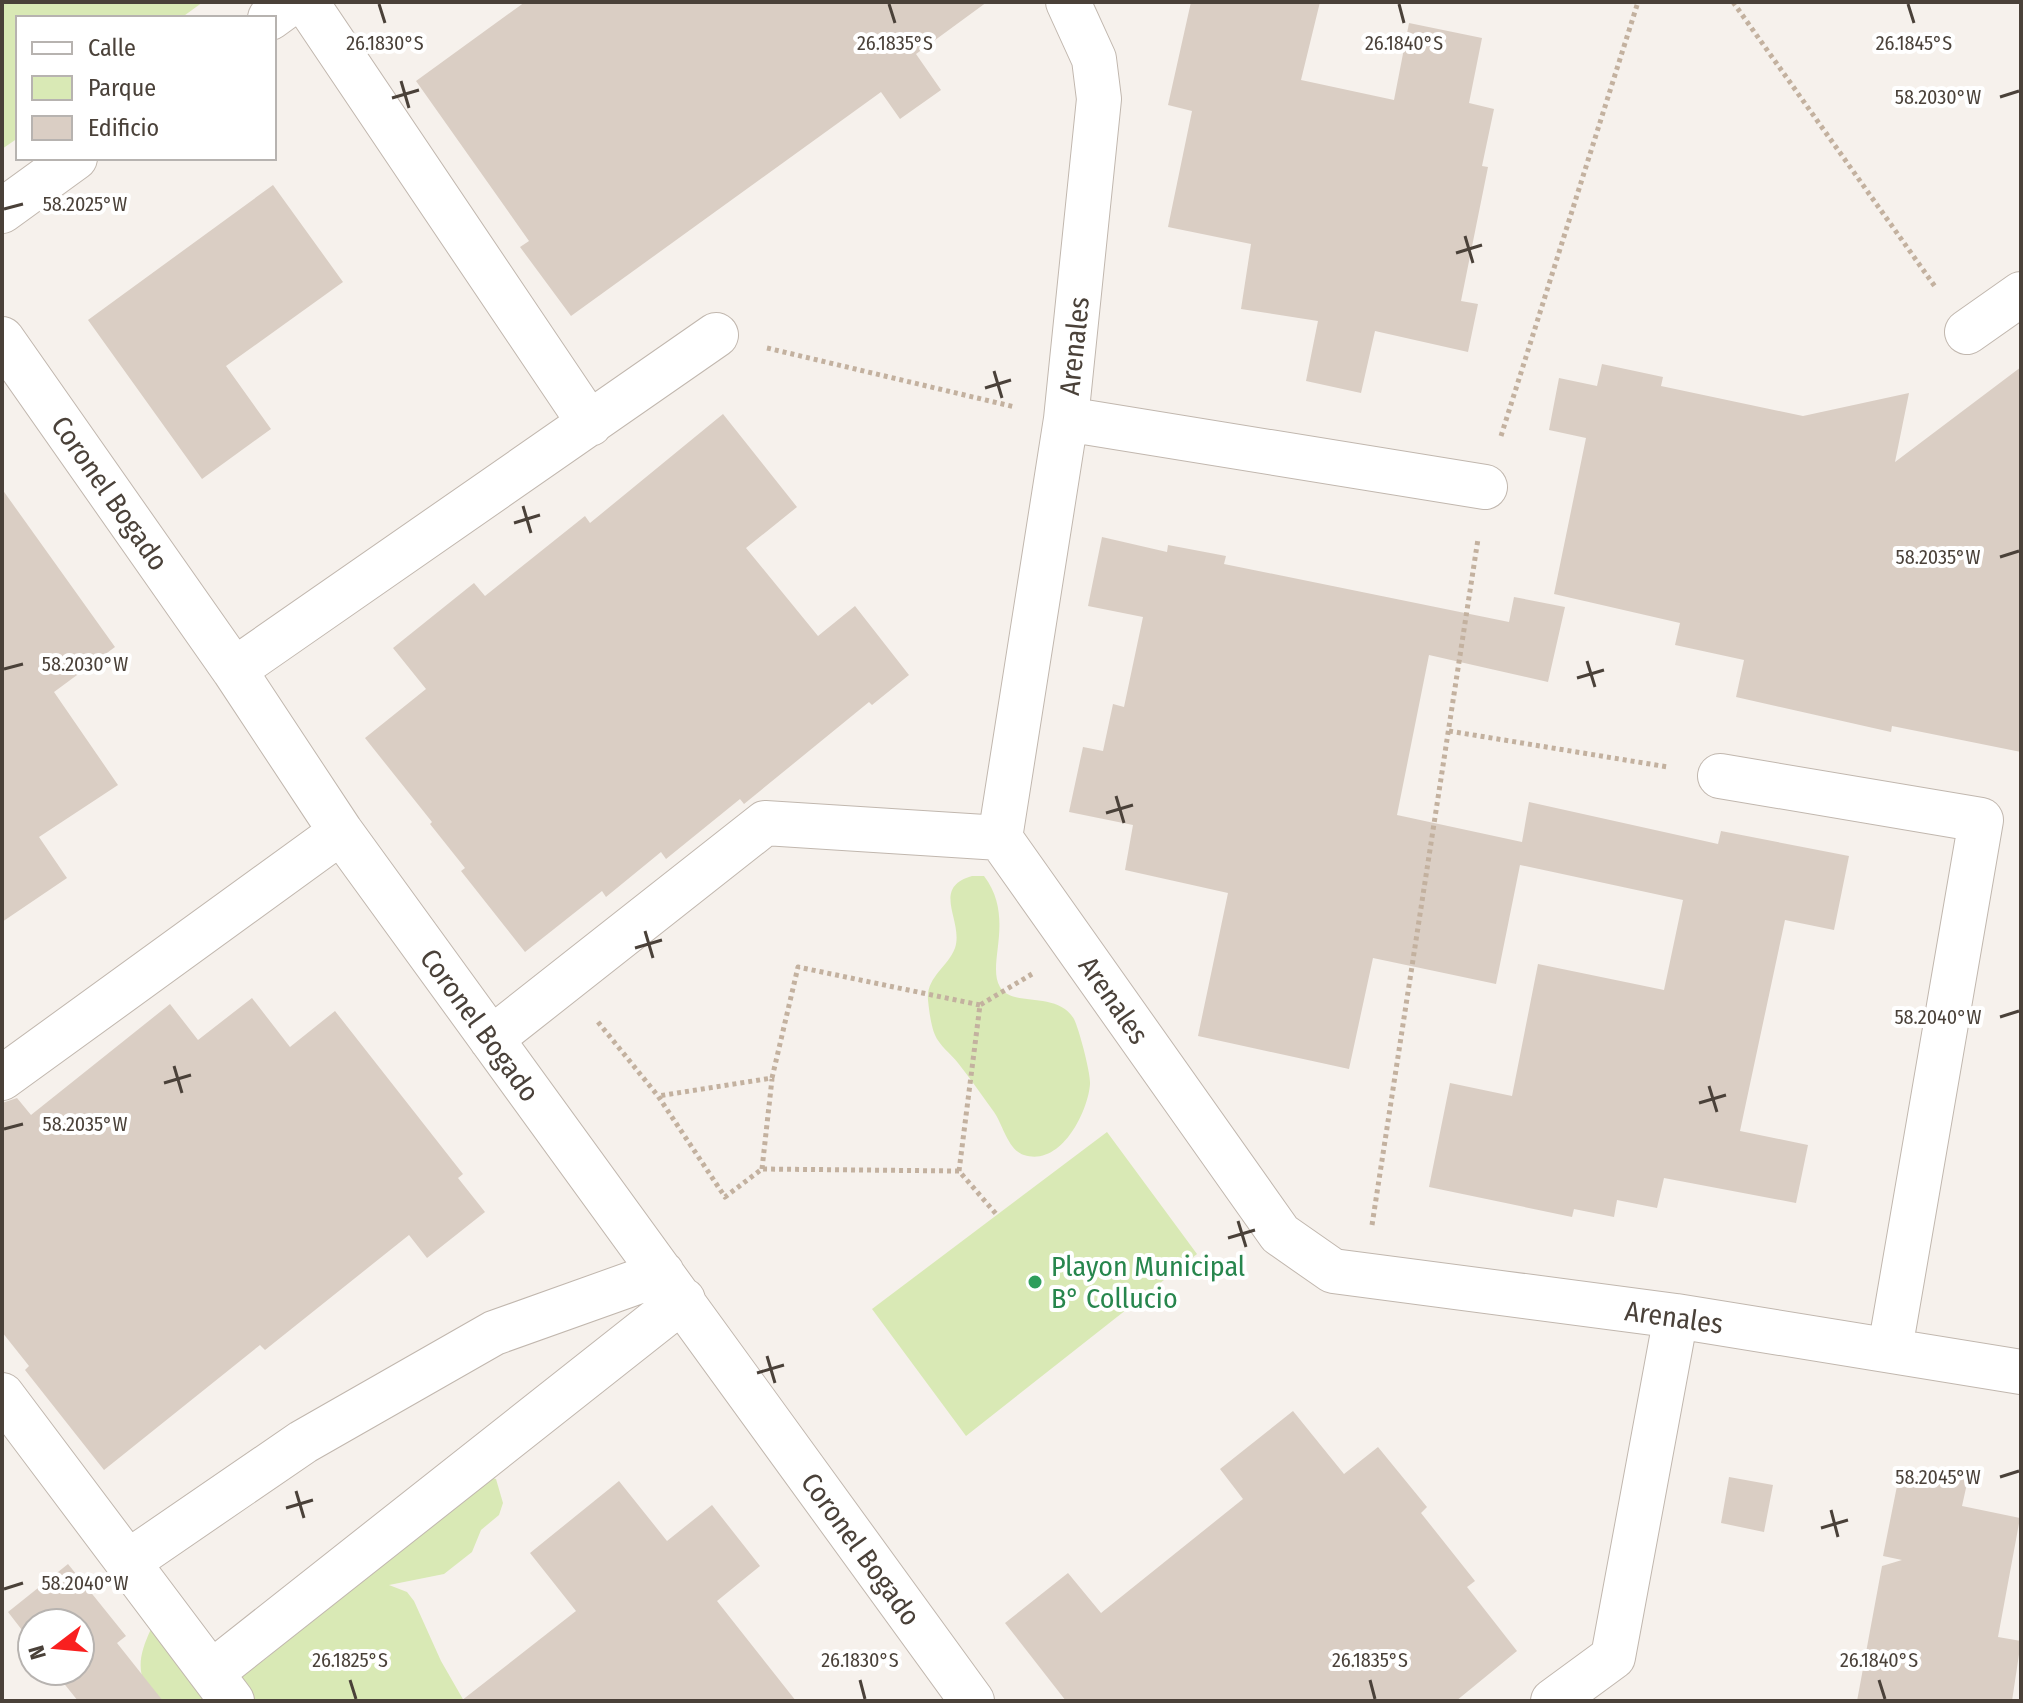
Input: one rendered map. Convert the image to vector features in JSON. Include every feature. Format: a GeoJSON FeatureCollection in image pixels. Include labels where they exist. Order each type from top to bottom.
{"type":"FeatureCollection","features":[{"type":"Feature","properties":{"kind":"street"},"geometry":{"type":"LineString","coordinates":[[273,16],[292,2]]}},
{"type":"Feature","properties":{"kind":"street"},"geometry":{"type":"LineString","coordinates":[[306,2],[590,424]]}},
{"type":"Feature","properties":{"kind":"street","name":"Arenales"},"geometry":{"type":"LineString","coordinates":[[1068,2],[1094,59],[1099,99],[1066,419],[1000,838],[1280,1234],[1333,1271],[1676,1316],[2021,1372]]}},
{"type":"Feature","properties":{"kind":"street"},"geometry":{"type":"LineString","coordinates":[[2,211],[72,160]]}},
{"type":"Feature","properties":{"kind":"street"},"geometry":{"type":"LineString","coordinates":[[1967,332],[2021,294]]}},
{"type":"Feature","properties":{"kind":"street"},"geometry":{"type":"LineString","coordinates":[[234,670],[716,335]]}},
{"type":"Feature","properties":{"kind":"street","name":"Coronel Bogado"},"geometry":{"type":"LineString","coordinates":[[2,339],[234,670],[341,832],[972,1701]]}},
{"type":"Feature","properties":{"kind":"street"},"geometry":{"type":"LineString","coordinates":[[1066,419],[1485,487]]}},
{"type":"Feature","properties":{"kind":"street"},"geometry":{"type":"LineString","coordinates":[[1720,776],[1981,820],[1890,1349]]}},
{"type":"Feature","properties":{"kind":"street"},"geometry":{"type":"LineString","coordinates":[[491,1039],[765,823],[1000,838]]}},
{"type":"Feature","properties":{"kind":"street"},"geometry":{"type":"LineString","coordinates":[[2,1078],[341,832]]}},
{"type":"Feature","properties":{"kind":"street"},"geometry":{"type":"LineString","coordinates":[[128,1562],[303,1442],[494,1333],[672,1286]]}},
{"type":"Feature","properties":{"kind":"street"},"geometry":{"type":"LineString","coordinates":[[2,1395],[221,1687],[672,1286]]}},
{"type":"Feature","properties":{"kind":"street"},"geometry":{"type":"LineString","coordinates":[[1553,1701],[1613,1657],[1676,1316]]}},
{"type":"Feature","properties":{"kind":"path"},"geometry":{"type":"LineString","coordinates":[[1364,1275],[1485,487],[1638,2]]}},
{"type":"Feature","properties":{"kind":"path"},"geometry":{"type":"LineString","coordinates":[[1733,2],[1967,332]]}},
{"type":"Feature","properties":{"kind":"path"},"geometry":{"type":"LineString","coordinates":[[716,335],[1066,419]]}},
{"type":"Feature","properties":{"kind":"path"},"geometry":{"type":"LineString","coordinates":[[1449,731],[1720,776]]}},
{"type":"Feature","properties":{"kind":"path"},"geometry":{"type":"LineString","coordinates":[[762,1169],[772,1078],[798,967],[980,1005],[1076,947]]}},
{"type":"Feature","properties":{"kind":"path"},"geometry":{"type":"LineString","coordinates":[[564,980],[658,1096],[725,1197],[762,1169],[959,1171]]}},
{"type":"Feature","properties":{"kind":"path"},"geometry":{"type":"LineString","coordinates":[[980,1005],[959,1171],[997,1215]]}},
{"type":"Feature","properties":{"kind":"path"},"geometry":{"type":"LineString","coordinates":[[658,1096],[772,1078]]}},
{"type":"Feature","properties":{"kind":"green space"},"geometry":{"type":"Polygon","coordinates":[[[2,2],[203,2],[184,16],[16,16],[16,139],[2,149],[2,2]]]}},
{"type":"Feature","properties":{"kind":"green space"},"geometry":{"type":"Polygon","coordinates":[[[972,876],[984,876],[998,908],[996,966],[1000,987],[1014,997],[1046,1002],[1066,1010],[1074,1019],[1087,1062],[1090,1084],[1078,1122],[1061,1145],[1037,1157],[1024,1155],[1014,1148],[994,1112],[937,1039],[931,1023],[930,985],[952,955],[957,938],[951,906],[953,889],[960,881],[972,876]]]}},
{"type":"Feature","properties":{"kind":"green space","name":"Playon Municipal B° Collucio"},"geometry":{"type":"Polygon","coordinates":[[[1107,1132],[1197,1254],[966,1436],[872,1309],[1107,1132]]]}},
{"type":"Feature","properties":{"kind":"green space"},"geometry":{"type":"Polygon","coordinates":[[[485,1476],[496,1479],[503,1503],[499,1515],[481,1530],[472,1552],[444,1574],[389,1585],[407,1592],[414,1601],[441,1661],[464,1701],[155,1701],[149,1692],[144,1683],[141,1657],[151,1629],[194,1616],[233,1672],[256,1665],[278,1647],[297,1619],[485,1476]]]}},
{"type":"Feature","properties":{"kind":"building"},"geometry":{"type":"Polygon","coordinates":[[[525,2],[987,2],[916,54],[941,90],[900,119],[881,92],[571,316],[520,247],[529,241],[416,81],[525,2]]]}},
{"type":"Feature","properties":{"kind":"building"},"geometry":{"type":"Polygon","coordinates":[[[1191,2],[1320,2],[1301,80],[1394,100],[1409,23],[1482,38],[1469,103],[1494,109],[1482,166],[1488,167],[1461,301],[1478,304],[1468,352],[1375,331],[1361,393],[1306,381],[1318,321],[1241,309],[1251,244],[1168,227],[1192,111],[1168,105],[1191,2]]]}},
{"type":"Feature","properties":{"kind":"building"},"geometry":{"type":"Polygon","coordinates":[[[273,185],[343,282],[226,366],[271,429],[202,479],[88,320],[273,185]]]}},
{"type":"Feature","properties":{"kind":"building"},"geometry":{"type":"Polygon","coordinates":[[[1602,364],[1663,377],[1661,386],[1803,416],[1909,393],[1895,462],[2021,367],[2021,752],[1892,726],[1891,732],[1736,697],[1744,660],[1675,645],[1680,623],[1554,594],[1586,438],[1549,430],[1559,378],[1597,386],[1602,364]]]}},
{"type":"Feature","properties":{"kind":"building"},"geometry":{"type":"Polygon","coordinates":[[[723,414],[797,507],[746,548],[818,636],[855,606],[909,675],[872,705],[869,702],[744,804],[740,799],[666,859],[661,852],[606,897],[602,891],[525,952],[461,871],[465,868],[430,824],[432,822],[365,738],[426,689],[393,648],[474,583],[485,596],[585,516],[590,523],[723,414]]]}},
{"type":"Feature","properties":{"kind":"building"},"geometry":{"type":"Polygon","coordinates":[[[2,489],[115,647],[54,692],[118,785],[39,837],[67,878],[2,922],[2,489]]]}},
{"type":"Feature","properties":{"kind":"building"},"geometry":{"type":"Polygon","coordinates":[[[1102,537],[1167,552],[1168,545],[1226,556],[1224,564],[1509,622],[1514,597],[1565,607],[1548,682],[1429,655],[1397,815],[1522,842],[1529,802],[1718,844],[1721,831],[1849,856],[1834,930],[1785,920],[1740,1131],[1808,1145],[1796,1203],[1664,1178],[1657,1208],[1617,1200],[1614,1217],[1574,1209],[1572,1217],[1429,1187],[1450,1083],[1512,1096],[1538,964],[1664,990],[1683,900],[1520,865],[1496,984],[1373,958],[1349,1069],[1198,1036],[1228,893],[1125,870],[1133,825],[1069,812],[1083,747],[1103,751],[1113,704],[1124,707],[1143,617],[1088,606],[1102,537]]]}},
{"type":"Feature","properties":{"kind":"building"},"geometry":{"type":"Polygon","coordinates":[[[252,998],[290,1047],[335,1011],[463,1174],[458,1178],[485,1212],[427,1258],[409,1235],[265,1350],[260,1345],[104,1470],[25,1370],[29,1366],[2,1332],[2,1103],[17,1098],[31,1115],[170,1004],[198,1040],[252,998]]]}},
{"type":"Feature","properties":{"kind":"building"},"geometry":{"type":"Polygon","coordinates":[[[1293,1411],[1344,1474],[1378,1447],[1427,1507],[1421,1513],[1475,1581],[1467,1587],[1517,1651],[1456,1701],[1066,1701],[1005,1623],[1068,1573],[1101,1613],[1243,1499],[1220,1469],[1293,1411]]]}},
{"type":"Feature","properties":{"kind":"building"},"geometry":{"type":"Polygon","coordinates":[[[1901,1466],[1968,1479],[1962,1506],[2020,1518],[1998,1637],[2021,1641],[2012,1701],[1857,1701],[1882,1566],[1902,1560],[1883,1556],[1901,1466]]]}},
{"type":"Feature","properties":{"kind":"building"},"geometry":{"type":"Polygon","coordinates":[[[1729,1477],[1773,1485],[1764,1532],[1721,1523],[1729,1477]]]}},
{"type":"Feature","properties":{"kind":"building"},"geometry":{"type":"Polygon","coordinates":[[[619,1481],[667,1541],[712,1505],[760,1566],[717,1601],[796,1701],[461,1701],[576,1611],[530,1553],[619,1481]]]}},
{"type":"Feature","properties":{"kind":"building"},"geometry":{"type":"Polygon","coordinates":[[[68,1564],[126,1636],[117,1643],[163,1701],[78,1701],[67,1687],[96,1687],[96,1607],[16,1607],[16,1622],[8,1612],[68,1564]]]}},
{"type":"Feature","properties":{"kind":"place","name":"Playon Municipal B° Collucio"},"geometry":{"type":"Point","coordinates":[1035,1282]}}]}
